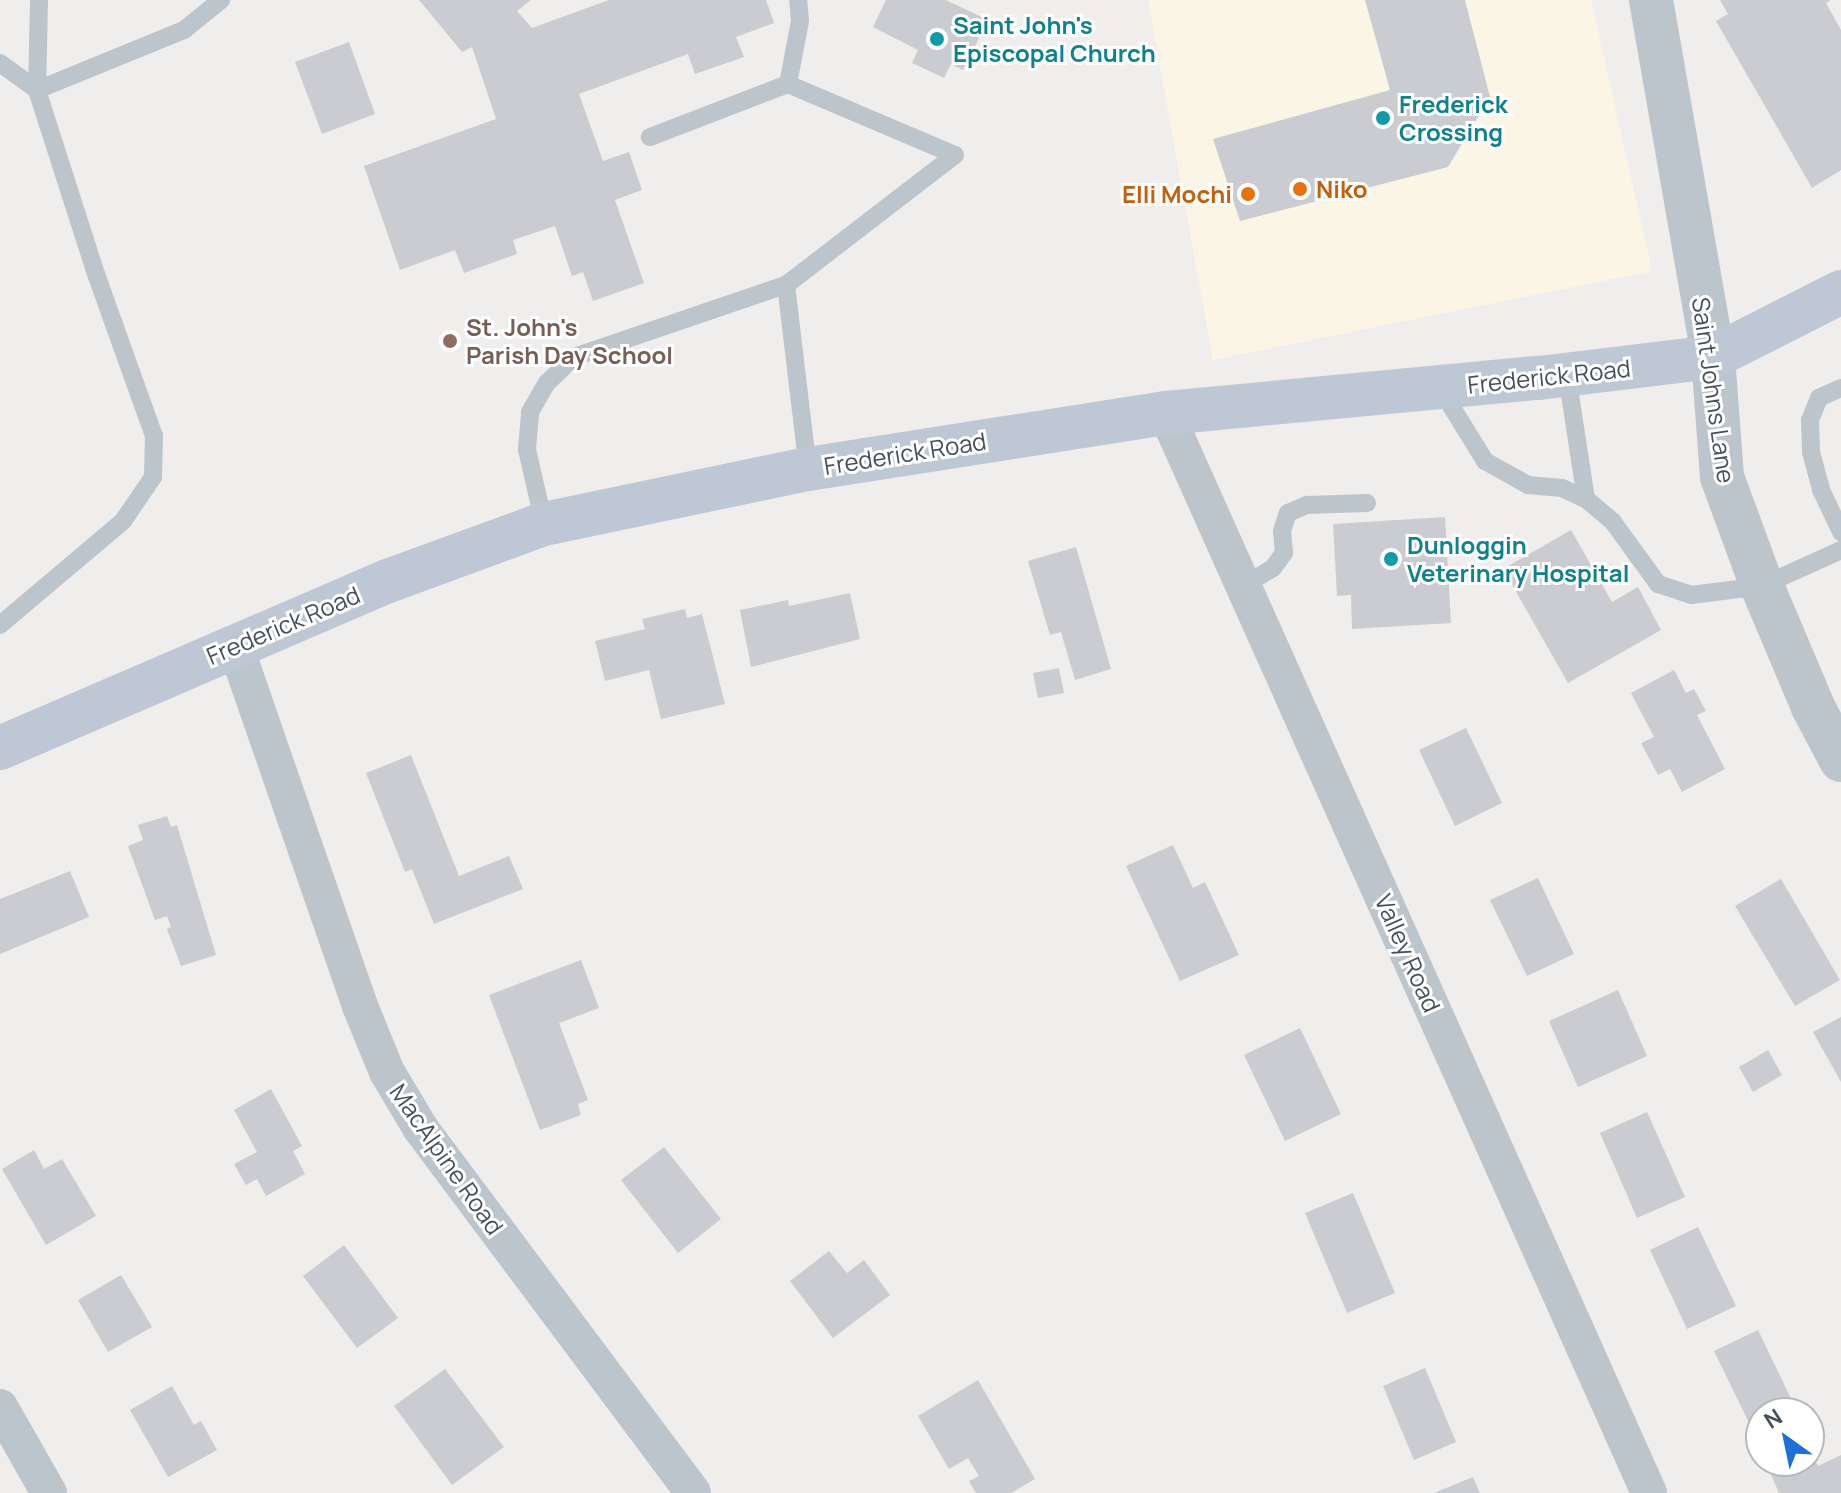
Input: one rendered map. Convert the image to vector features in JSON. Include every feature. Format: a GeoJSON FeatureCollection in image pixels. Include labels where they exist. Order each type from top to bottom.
{"type":"FeatureCollection","features":[{"type":"Feature","properties":{"kind":"main road","name":"Frederick Road"},"geometry":{"type":"LineString","coordinates":[[0,748],[388,581],[544,524],[808,469],[1166,413],[1567,375],[1713,357],[1841,292]]}},
{"type":"Feature","properties":{"kind":"street","name":"Saint Johns Lane"},"geometry":{"type":"LineString","coordinates":[[1651,0],[1713,357],[1722,477],[1762,586],[1813,707],[1841,760]]}},
{"type":"Feature","properties":{"kind":"street","name":"Valley Road"},"geometry":{"type":"LineString","coordinates":[[1166,413],[1649,1493]]}},
{"type":"Feature","properties":{"kind":"street","name":"MacAlpine Road"},"geometry":{"type":"LineString","coordinates":[[235,645],[360,1006],[387,1072],[421,1129],[693,1493]]}},
{"type":"Feature","properties":{"kind":"street"},"geometry":{"type":"LineString","coordinates":[[0,1407],[49,1493]]}},
{"type":"Feature","properties":{"kind":"lane"},"geometry":{"type":"LineString","coordinates":[[0,625],[123,521],[153,477],[154,436],[96,274],[37,90],[39,0]]}},
{"type":"Feature","properties":{"kind":"lane"},"geometry":{"type":"LineString","coordinates":[[37,90],[184,30],[221,0]]}},
{"type":"Feature","properties":{"kind":"lane"},"geometry":{"type":"LineString","coordinates":[[788,84],[800,21],[798,0]]}},
{"type":"Feature","properties":{"kind":"lane"},"geometry":{"type":"LineString","coordinates":[[0,63],[37,90]]}},
{"type":"Feature","properties":{"kind":"lane"},"geometry":{"type":"LineString","coordinates":[[544,524],[527,449],[530,412],[547,383],[574,357],[786,285],[955,155],[788,84],[650,137]]}},
{"type":"Feature","properties":{"kind":"lane"},"geometry":{"type":"LineString","coordinates":[[786,285],[808,469]]}},
{"type":"Feature","properties":{"kind":"lane"},"geometry":{"type":"LineString","coordinates":[[1567,375],[1586,499]]}},
{"type":"Feature","properties":{"kind":"lane"},"geometry":{"type":"LineString","coordinates":[[1440,387],[1485,461],[1528,485],[1562,488],[1586,499],[1613,522],[1658,584],[1691,595],[1762,586],[1841,550]]}},
{"type":"Feature","properties":{"kind":"lane"},"geometry":{"type":"LineString","coordinates":[[1841,388],[1819,398],[1810,420],[1811,452],[1821,490],[1841,532]]}},
{"type":"Feature","properties":{"kind":"lane"},"geometry":{"type":"LineString","coordinates":[[1243,586],[1273,568],[1284,553],[1282,531],[1288,513],[1307,505],[1367,503]]}},
{"type":"Feature","properties":{"kind":"shaded area"},"geometry":{"type":"Polygon","coordinates":[[[1148,0],[1591,0],[1652,271],[1213,360],[1148,0]]]}},
{"type":"Feature","properties":{"kind":"building","name":"St. John's Parish Day School"},"geometry":{"type":"Polygon","coordinates":[[[419,0],[531,0],[517,11],[532,28],[609,0],[766,0],[774,23],[736,37],[744,57],[695,74],[688,54],[579,94],[603,161],[629,152],[642,190],[615,200],[644,283],[593,301],[583,272],[572,276],[555,226],[513,240],[517,254],[464,273],[455,250],[400,270],[364,166],[496,119],[472,47],[462,52],[419,0]]]}},
{"type":"Feature","properties":{"kind":"building","name":"Saint John's Episcopal Church"},"geometry":{"type":"Polygon","coordinates":[[[886,0],[946,0],[988,20],[963,70],[951,64],[944,78],[912,63],[918,50],[873,27],[886,0]]]}},
{"type":"Feature","properties":{"kind":"building","name":"Frederick Crossing"},"geometry":{"type":"Polygon","coordinates":[[[1365,0],[1465,0],[1490,97],[1448,167],[1240,221],[1213,139],[1390,90],[1365,0]]]}},
{"type":"Feature","properties":{"kind":"building"},"geometry":{"type":"Polygon","coordinates":[[[1720,0],[1831,0],[1826,3],[1841,30],[1841,170],[1812,188],[1716,21],[1728,14],[1720,0]]]}},
{"type":"Feature","properties":{"kind":"building"},"geometry":{"type":"Polygon","coordinates":[[[349,42],[375,114],[322,134],[295,62],[349,42]]]}},
{"type":"Feature","properties":{"kind":"building","name":"Dunloggin Veterinary Hospital"},"geometry":{"type":"Polygon","coordinates":[[[1445,517],[1451,623],[1352,629],[1351,595],[1337,596],[1333,524],[1445,517]]]}},
{"type":"Feature","properties":{"kind":"building"},"geometry":{"type":"Polygon","coordinates":[[[1571,530],[1612,602],[1638,587],[1661,630],[1568,683],[1503,569],[1571,530]]]}},
{"type":"Feature","properties":{"kind":"building"},"geometry":{"type":"Polygon","coordinates":[[[1076,547],[1111,669],[1075,680],[1061,632],[1050,635],[1028,561],[1076,547]]]}},
{"type":"Feature","properties":{"kind":"building"},"geometry":{"type":"Polygon","coordinates":[[[850,593],[860,639],[751,667],[740,610],[788,600],[789,606],[850,593]]]}},
{"type":"Feature","properties":{"kind":"building"},"geometry":{"type":"Polygon","coordinates":[[[685,609],[687,618],[702,614],[725,704],[661,719],[649,670],[605,681],[595,641],[645,629],[642,619],[685,609]]]}},
{"type":"Feature","properties":{"kind":"building"},"geometry":{"type":"Polygon","coordinates":[[[1059,668],[1064,693],[1038,698],[1033,673],[1059,668]]]}},
{"type":"Feature","properties":{"kind":"building"},"geometry":{"type":"Polygon","coordinates":[[[1674,670],[1686,693],[1694,689],[1706,711],[1697,715],[1725,769],[1682,792],[1670,769],[1658,775],[1641,743],[1654,737],[1631,693],[1674,670]]]}},
{"type":"Feature","properties":{"kind":"building"},"geometry":{"type":"Polygon","coordinates":[[[1466,728],[1502,803],[1455,826],[1419,750],[1466,728]]]}},
{"type":"Feature","properties":{"kind":"building"},"geometry":{"type":"Polygon","coordinates":[[[411,755],[459,876],[509,856],[523,889],[434,924],[412,869],[405,872],[366,773],[411,755]]]}},
{"type":"Feature","properties":{"kind":"building"},"geometry":{"type":"Polygon","coordinates":[[[167,816],[171,827],[177,825],[216,955],[181,966],[167,929],[171,927],[167,916],[155,920],[128,846],[143,840],[138,825],[167,816]]]}},
{"type":"Feature","properties":{"kind":"building"},"geometry":{"type":"Polygon","coordinates":[[[1173,845],[1193,888],[1205,882],[1239,955],[1180,981],[1126,866],[1173,845]]]}},
{"type":"Feature","properties":{"kind":"building"},"geometry":{"type":"Polygon","coordinates":[[[70,871],[89,917],[0,954],[0,899],[70,871]]]}},
{"type":"Feature","properties":{"kind":"building"},"geometry":{"type":"Polygon","coordinates":[[[1538,878],[1574,954],[1527,976],[1490,900],[1538,878]]]}},
{"type":"Feature","properties":{"kind":"building"},"geometry":{"type":"Polygon","coordinates":[[[1781,879],[1840,980],[1795,1006],[1735,906],[1781,879]]]}},
{"type":"Feature","properties":{"kind":"building"},"geometry":{"type":"Polygon","coordinates":[[[581,960],[599,1008],[559,1023],[588,1100],[578,1104],[581,1115],[540,1130],[489,995],[581,960]]]}},
{"type":"Feature","properties":{"kind":"building"},"geometry":{"type":"Polygon","coordinates":[[[1618,990],[1647,1056],[1578,1087],[1549,1021],[1618,990]]]}},
{"type":"Feature","properties":{"kind":"building"},"geometry":{"type":"Polygon","coordinates":[[[1841,1017],[1841,1082],[1813,1032],[1841,1017]]]}},
{"type":"Feature","properties":{"kind":"building"},"geometry":{"type":"Polygon","coordinates":[[[1300,1028],[1341,1114],[1285,1141],[1244,1055],[1300,1028]]]}},
{"type":"Feature","properties":{"kind":"building"},"geometry":{"type":"Polygon","coordinates":[[[1768,1050],[1782,1075],[1753,1092],[1739,1067],[1768,1050]]]}},
{"type":"Feature","properties":{"kind":"building"},"geometry":{"type":"Polygon","coordinates":[[[271,1089],[302,1146],[293,1151],[305,1174],[266,1196],[257,1179],[246,1185],[234,1164],[257,1152],[234,1110],[271,1089]]]}},
{"type":"Feature","properties":{"kind":"building"},"geometry":{"type":"Polygon","coordinates":[[[1647,1112],[1685,1197],[1637,1218],[1600,1133],[1647,1112]]]}},
{"type":"Feature","properties":{"kind":"building"},"geometry":{"type":"Polygon","coordinates":[[[664,1147],[721,1219],[678,1253],[621,1180],[664,1147]]]}},
{"type":"Feature","properties":{"kind":"building"},"geometry":{"type":"Polygon","coordinates":[[[34,1150],[44,1169],[62,1159],[96,1216],[46,1245],[2,1169],[34,1150]]]}},
{"type":"Feature","properties":{"kind":"building"},"geometry":{"type":"Polygon","coordinates":[[[1353,1193],[1395,1293],[1347,1313],[1305,1213],[1353,1193]]]}},
{"type":"Feature","properties":{"kind":"building"},"geometry":{"type":"Polygon","coordinates":[[[1698,1227],[1736,1306],[1687,1329],[1650,1250],[1698,1227]]]}},
{"type":"Feature","properties":{"kind":"building"},"geometry":{"type":"Polygon","coordinates":[[[344,1245],[398,1318],[357,1348],[303,1276],[344,1245]]]}},
{"type":"Feature","properties":{"kind":"building"},"geometry":{"type":"Polygon","coordinates":[[[829,1251],[847,1273],[864,1260],[890,1295],[833,1338],[790,1281],[829,1251]]]}},
{"type":"Feature","properties":{"kind":"building"},"geometry":{"type":"Polygon","coordinates":[[[121,1275],[152,1327],[108,1352],[78,1300],[121,1275]]]}},
{"type":"Feature","properties":{"kind":"building"},"geometry":{"type":"Polygon","coordinates":[[[1758,1330],[1790,1397],[1745,1397],[1745,1415],[1714,1351],[1758,1330]]]}},
{"type":"Feature","properties":{"kind":"building"},"geometry":{"type":"Polygon","coordinates":[[[1425,1368],[1456,1442],[1414,1460],[1383,1386],[1425,1368]]]}},
{"type":"Feature","properties":{"kind":"building"},"geometry":{"type":"Polygon","coordinates":[[[445,1369],[504,1447],[452,1485],[394,1406],[445,1369]]]}},
{"type":"Feature","properties":{"kind":"building"},"geometry":{"type":"Polygon","coordinates":[[[978,1380],[1035,1479],[1011,1493],[976,1493],[969,1481],[979,1476],[968,1458],[949,1469],[918,1416],[978,1380]]]}},
{"type":"Feature","properties":{"kind":"building"},"geometry":{"type":"Polygon","coordinates":[[[172,1386],[194,1425],[201,1421],[217,1450],[168,1477],[130,1410],[172,1386]]]}},
{"type":"Feature","properties":{"kind":"building"},"geometry":{"type":"Polygon","coordinates":[[[1841,1455],[1841,1493],[1779,1493],[1772,1477],[1825,1477],[1825,1463],[1841,1455]]]}},
{"type":"Feature","properties":{"kind":"building"},"geometry":{"type":"Polygon","coordinates":[[[1473,1477],[1480,1493],[1434,1493],[1473,1477]]]}},
{"type":"Feature","properties":{"kind":"place","name":"Saint John's Episcopal Church"},"geometry":{"type":"Point","coordinates":[937,39]}},
{"type":"Feature","properties":{"kind":"place","name":"Frederick Crossing"},"geometry":{"type":"Point","coordinates":[1383,118]}},
{"type":"Feature","properties":{"kind":"place","name":"Niko"},"geometry":{"type":"Point","coordinates":[1300,189]}},
{"type":"Feature","properties":{"kind":"place","name":"Elli Mochi"},"geometry":{"type":"Point","coordinates":[1248,194]}},
{"type":"Feature","properties":{"kind":"place","name":"St. John's Parish Day School"},"geometry":{"type":"Point","coordinates":[450,341]}},
{"type":"Feature","properties":{"kind":"place","name":"Dunloggin Veterinary Hospital"},"geometry":{"type":"Point","coordinates":[1391,559]}}]}
